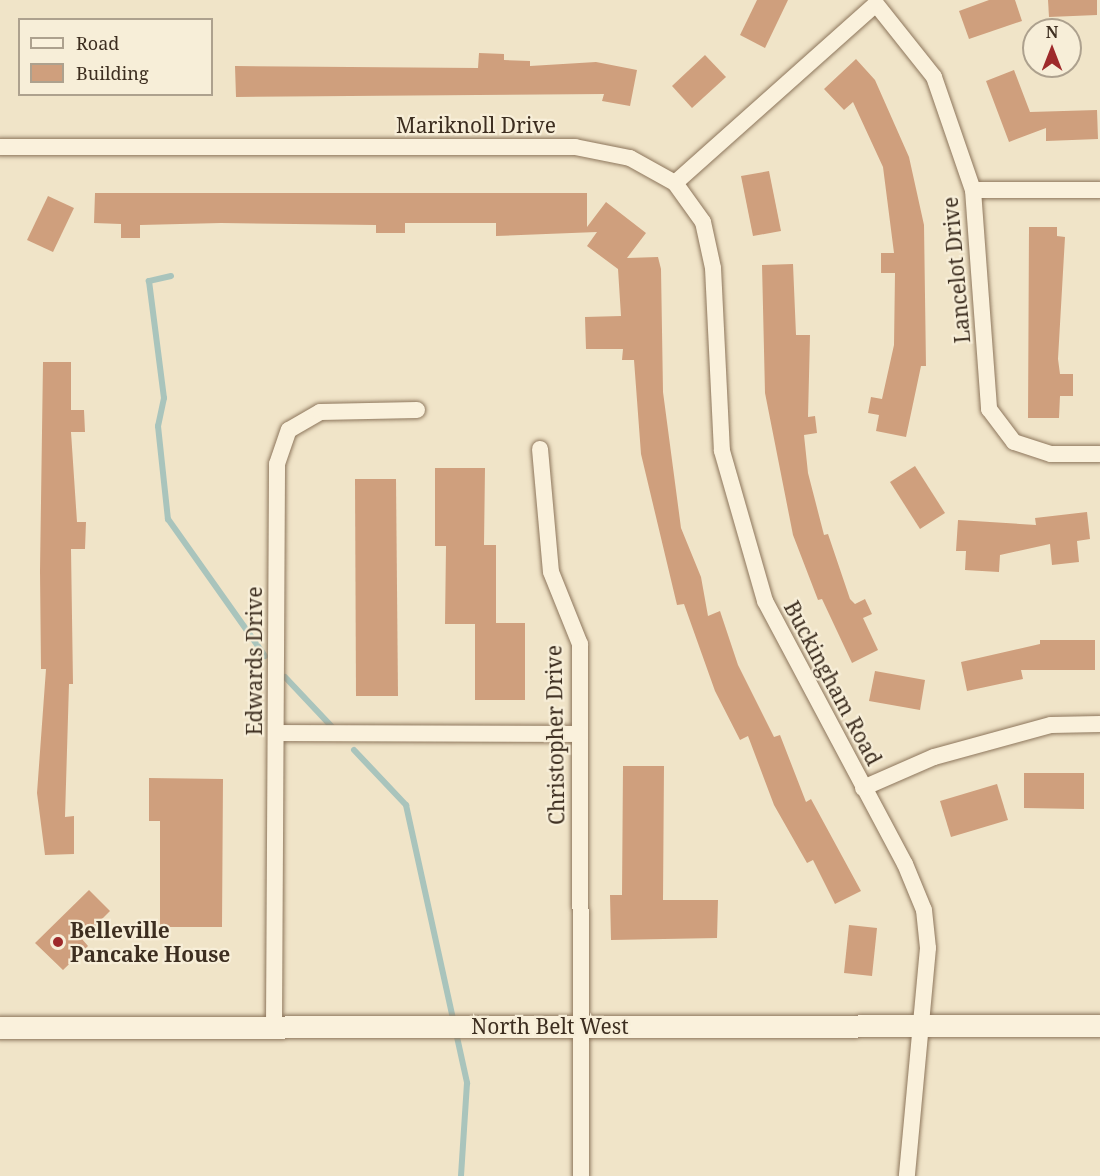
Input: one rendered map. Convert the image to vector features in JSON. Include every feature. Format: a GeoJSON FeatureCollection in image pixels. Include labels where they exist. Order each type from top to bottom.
{"type":"FeatureCollection","features":[{"type":"Feature","properties":{"kind":"main road","name":"North Belt West"},"geometry":{"type":"LineString","coordinates":[[0,1028],[1100,1026]]}},
{"type":"Feature","properties":{"kind":"street"},"geometry":{"type":"LineString","coordinates":[[675,183],[877,1]]}},
{"type":"Feature","properties":{"kind":"street","name":"Lancelot Drive"},"geometry":{"type":"LineString","coordinates":[[877,1],[934,77],[973,190],[989,409],[1014,442],[1051,454],[1100,454]]}},
{"type":"Feature","properties":{"kind":"street","name":"Mariknoll Drive"},"geometry":{"type":"LineString","coordinates":[[0,147],[576,147],[630,158],[675,183]]}},
{"type":"Feature","properties":{"kind":"street","name":"Buckingham Road"},"geometry":{"type":"LineString","coordinates":[[675,183],[703,222],[713,268],[722,451],[741,532],[794,665],[863,788],[924,910],[928,948],[907,1176]]}},
{"type":"Feature","properties":{"kind":"street"},"geometry":{"type":"LineString","coordinates":[[973,190],[1100,190]]}},
{"type":"Feature","properties":{"kind":"street","name":"Edwards Drive"},"geometry":{"type":"LineString","coordinates":[[274,1026],[277,464],[289,430],[320,412],[417,410]]}},
{"type":"Feature","properties":{"kind":"street","name":"Christopher Drive"},"geometry":{"type":"LineString","coordinates":[[540,448],[551,572],[580,644],[578,1026],[581,1176]]}},
{"type":"Feature","properties":{"kind":"street"},"geometry":{"type":"LineString","coordinates":[[863,788],[934,756],[1051,725],[1100,724]]}},
{"type":"Feature","properties":{"kind":"street"},"geometry":{"type":"LineString","coordinates":[[277,733],[580,734]]}},
{"type":"Feature","properties":{"kind":"building"},"geometry":{"type":"Polygon","coordinates":[[[757,0],[788,0],[765,48],[740,35],[757,0]]]}},
{"type":"Feature","properties":{"kind":"building"},"geometry":{"type":"Polygon","coordinates":[[[989,0],[1015,0],[1022,21],[969,39],[959,11],[989,0]]]}},
{"type":"Feature","properties":{"kind":"building"},"geometry":{"type":"Polygon","coordinates":[[[1048,0],[1097,0],[1097,15],[1049,17],[1048,0]]]}},
{"type":"Feature","properties":{"kind":"building"},"geometry":{"type":"Polygon","coordinates":[[[479,53],[504,54],[504,60],[530,61],[530,66],[596,62],[637,70],[630,106],[602,101],[604,94],[236,97],[235,66],[478,68],[479,53]]]}},
{"type":"Feature","properties":{"kind":"building"},"geometry":{"type":"Polygon","coordinates":[[[705,55],[726,77],[692,108],[672,86],[705,55]]]}},
{"type":"Feature","properties":{"kind":"building"},"geometry":{"type":"Polygon","coordinates":[[[856,59],[875,80],[909,157],[924,225],[926,366],[921,366],[906,437],[876,431],[879,415],[868,413],[871,397],[882,399],[894,345],[895,273],[881,273],[881,253],[894,253],[883,167],[853,102],[844,110],[824,89],[856,59]]]}},
{"type":"Feature","properties":{"kind":"building"},"geometry":{"type":"Polygon","coordinates":[[[1014,70],[1030,112],[1097,110],[1098,139],[1046,141],[1046,128],[1009,142],[986,81],[1014,70]]]}},
{"type":"Feature","properties":{"kind":"building"},"geometry":{"type":"Polygon","coordinates":[[[769,171],[781,231],[753,236],[741,176],[769,171]]]}},
{"type":"Feature","properties":{"kind":"building"},"geometry":{"type":"Polygon","coordinates":[[[95,193],[587,193],[587,227],[606,202],[646,233],[627,258],[658,257],[661,269],[663,392],[681,528],[701,577],[708,616],[720,611],[738,665],[774,737],[780,735],[806,802],[811,799],[861,891],[835,904],[813,860],[807,863],[774,805],[748,736],[740,740],[715,691],[684,604],[677,605],[641,454],[634,360],[622,360],[623,349],[586,349],[585,317],[621,316],[618,269],[587,246],[597,232],[496,236],[496,223],[405,223],[405,233],[376,233],[376,225],[221,223],[140,225],[140,238],[121,238],[121,224],[94,223],[95,193]]]}},
{"type":"Feature","properties":{"kind":"building"},"geometry":{"type":"Polygon","coordinates":[[[48,196],[74,208],[53,252],[27,240],[48,196]]]}},
{"type":"Feature","properties":{"kind":"building"},"geometry":{"type":"Polygon","coordinates":[[[1029,227],[1057,227],[1057,236],[1065,237],[1058,359],[1060,374],[1073,374],[1073,396],[1060,396],[1059,418],[1028,418],[1029,227]]]}},
{"type":"Feature","properties":{"kind":"building"},"geometry":{"type":"Polygon","coordinates":[[[793,264],[796,335],[810,335],[808,417],[815,416],[817,433],[804,435],[808,473],[824,535],[828,534],[850,599],[855,604],[865,599],[872,614],[863,618],[878,650],[852,663],[822,599],[818,600],[793,535],[765,393],[762,265],[793,264]]]}},
{"type":"Feature","properties":{"kind":"building"},"geometry":{"type":"Polygon","coordinates":[[[43,362],[71,362],[71,410],[84,410],[85,432],[71,432],[77,522],[86,522],[85,549],[71,549],[73,684],[69,684],[65,817],[74,816],[74,854],[45,855],[37,793],[46,669],[41,669],[40,571],[43,362]]]}},
{"type":"Feature","properties":{"kind":"building"},"geometry":{"type":"Polygon","coordinates":[[[915,466],[945,513],[920,529],[890,482],[915,466]]]}},
{"type":"Feature","properties":{"kind":"building"},"geometry":{"type":"Polygon","coordinates":[[[435,468],[485,468],[484,545],[496,545],[496,623],[525,623],[525,700],[475,700],[475,624],[445,624],[446,546],[435,546],[435,468]]]}},
{"type":"Feature","properties":{"kind":"building"},"geometry":{"type":"Polygon","coordinates":[[[355,479],[396,479],[398,696],[356,696],[355,479]]]}},
{"type":"Feature","properties":{"kind":"building"},"geometry":{"type":"Polygon","coordinates":[[[1087,512],[1090,539],[1077,541],[1079,562],[1052,565],[1050,544],[1000,555],[999,572],[965,570],[966,551],[956,551],[958,520],[1036,525],[1035,518],[1087,512]]]}},
{"type":"Feature","properties":{"kind":"building"},"geometry":{"type":"Polygon","coordinates":[[[1040,640],[1095,640],[1095,670],[1021,670],[1023,679],[967,691],[961,662],[1040,644],[1040,640]]]}},
{"type":"Feature","properties":{"kind":"building"},"geometry":{"type":"Polygon","coordinates":[[[875,671],[925,680],[920,710],[869,701],[875,671]]]}},
{"type":"Feature","properties":{"kind":"building"},"geometry":{"type":"Polygon","coordinates":[[[623,766],[664,766],[663,900],[718,900],[717,938],[611,940],[610,895],[622,895],[623,766]]]}},
{"type":"Feature","properties":{"kind":"building"},"geometry":{"type":"Polygon","coordinates":[[[1024,773],[1084,773],[1084,809],[1024,808],[1024,773]]]}},
{"type":"Feature","properties":{"kind":"building"},"geometry":{"type":"Polygon","coordinates":[[[149,778],[223,779],[222,927],[160,927],[160,821],[149,821],[149,778]]]}},
{"type":"Feature","properties":{"kind":"building"},"geometry":{"type":"Polygon","coordinates":[[[997,784],[1008,820],[951,837],[940,801],[997,784]]]}},
{"type":"Feature","properties":{"kind":"building"},"geometry":{"type":"Polygon","coordinates":[[[89,890],[110,911],[82,939],[88,946],[63,970],[35,943],[89,890]]]}},
{"type":"Feature","properties":{"kind":"building"},"geometry":{"type":"Polygon","coordinates":[[[849,925],[877,928],[872,976],[844,973],[849,925]]]}},
{"type":"Feature","properties":{"kind":"waterway"},"geometry":{"type":"LineString","coordinates":[[171,276],[149,281],[164,398],[158,426],[168,519],[265,656]]}},
{"type":"Feature","properties":{"kind":"waterway"},"geometry":{"type":"LineString","coordinates":[[285,677],[335,730]]}},
{"type":"Feature","properties":{"kind":"waterway"},"geometry":{"type":"LineString","coordinates":[[354,750],[406,805],[467,1083],[461,1176]]}},
{"type":"Feature","properties":{"kind":"place","name":"Belleville Pancake House"},"geometry":{"type":"Point","coordinates":[58,942]}}]}
